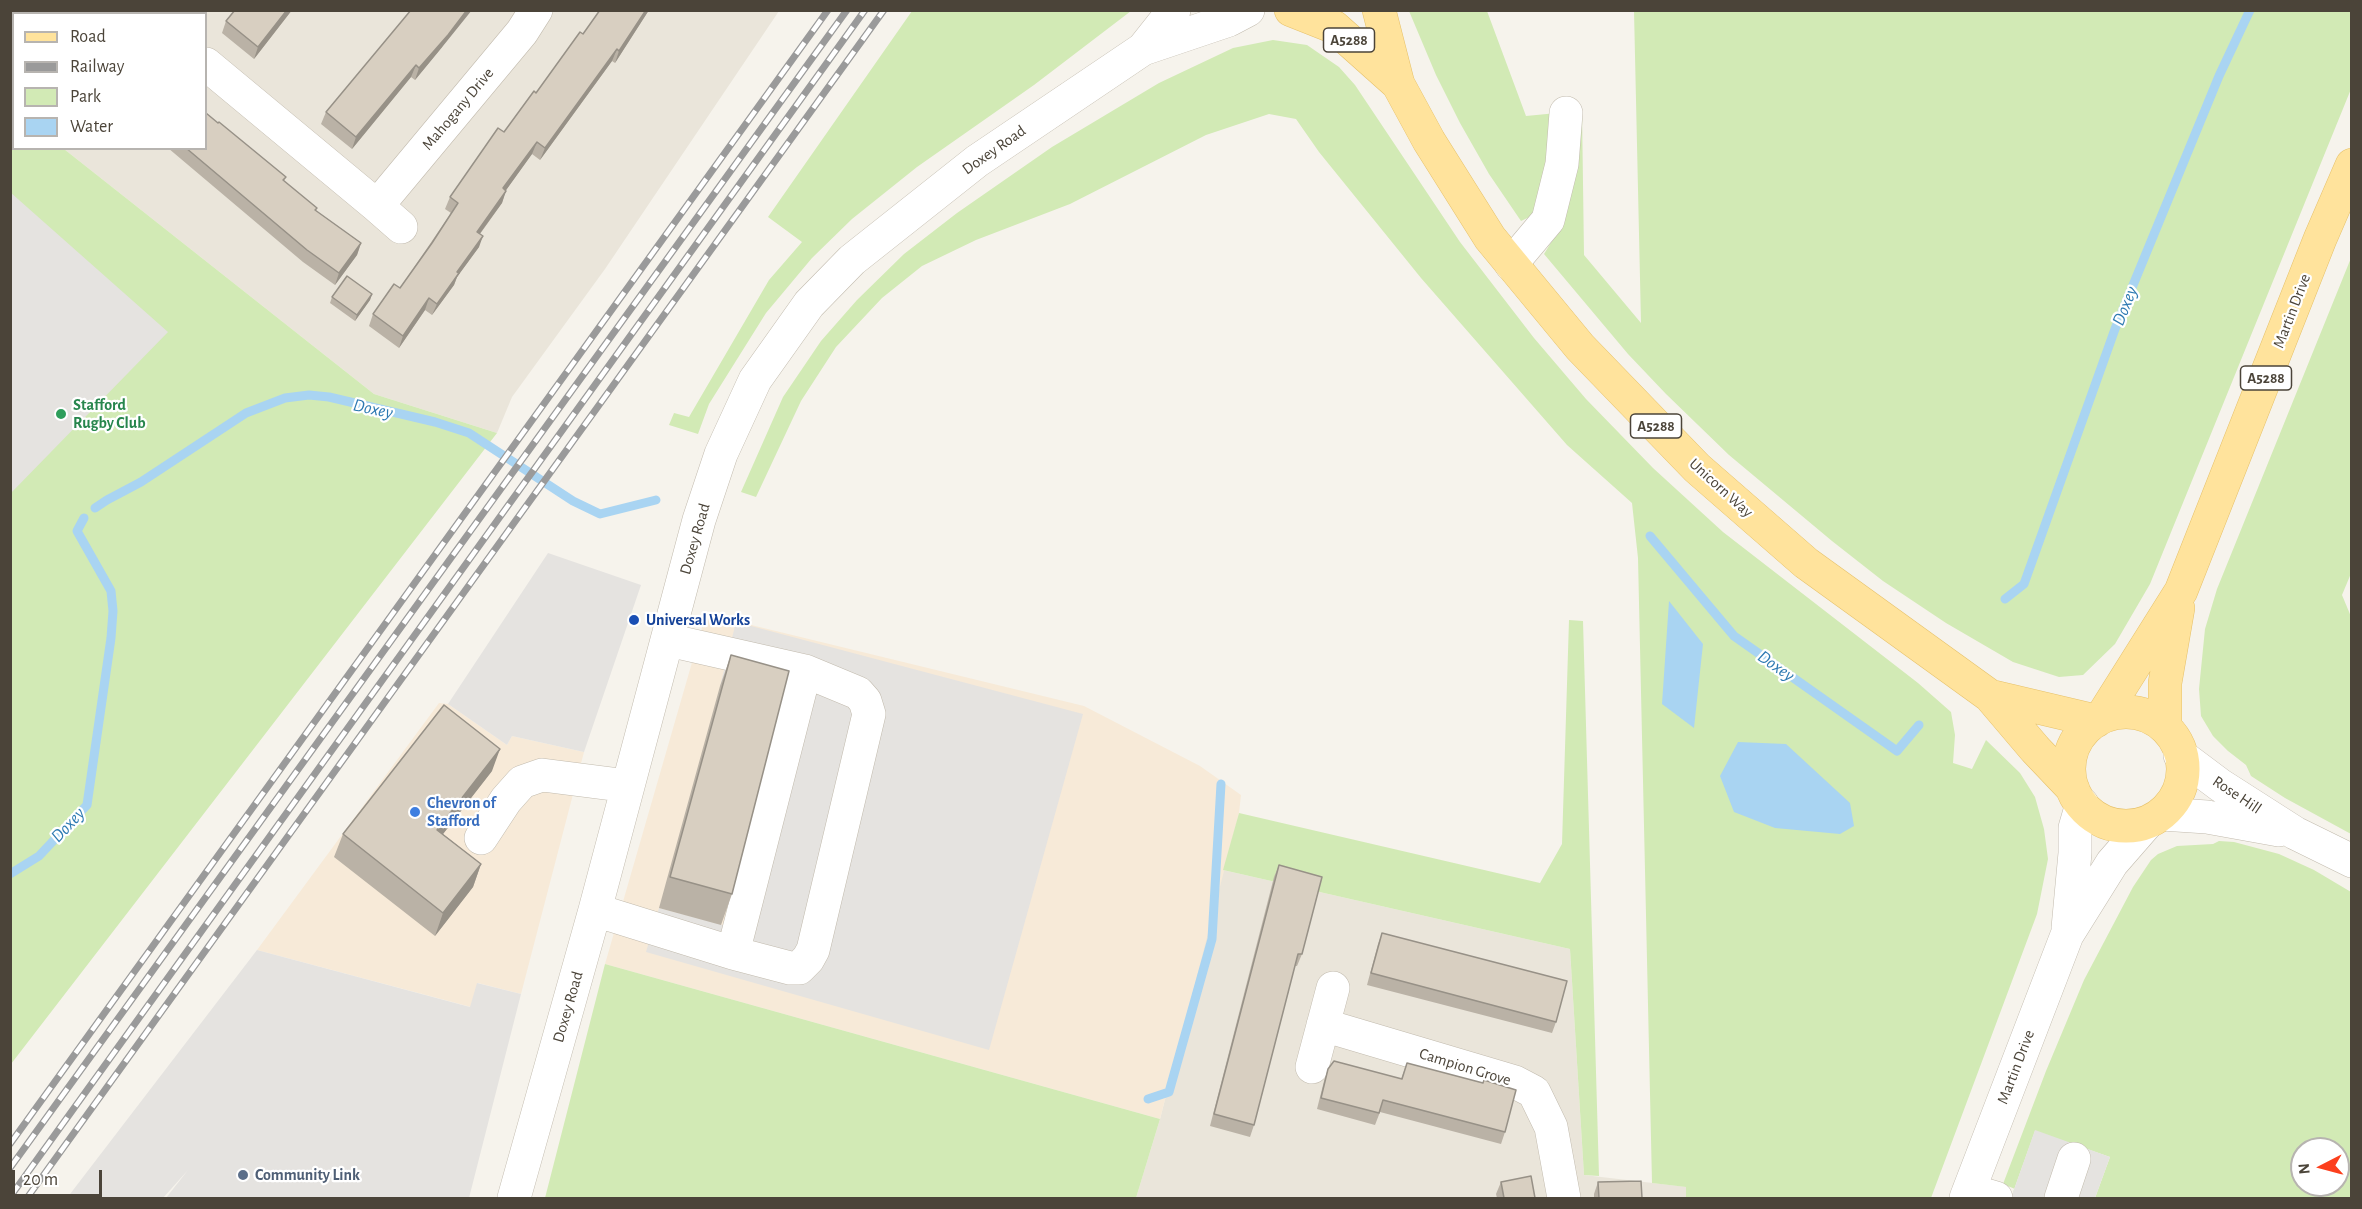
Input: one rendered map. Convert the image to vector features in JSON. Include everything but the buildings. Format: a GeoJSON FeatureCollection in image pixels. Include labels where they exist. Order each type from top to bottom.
{"type":"FeatureCollection","features":[{"type":"Feature","properties":{"kind":"main road","name":"Unicorn Way"},"geometry":{"type":"LineString","coordinates":[[1291,10],[1334,27],[1398,84]]}},
{"type":"Feature","properties":{"kind":"main road","name":"Unicorn Way"},"geometry":{"type":"LineString","coordinates":[[1379,10],[1398,84],[1428,141],[1483,229],[1580,347],[1697,468],[1806,563],[1990,696],[2078,797]]}},
{"type":"Feature","properties":{"kind":"main road","name":"Martin Drive"},"geometry":{"type":"LineString","coordinates":[[2099,718],[2181,591],[2320,239],[2352,165]]}},
{"type":"Feature","properties":{"kind":"main road","name":"Martin Drive"},"geometry":{"type":"LineString","coordinates":[[2173,741],[2165,682],[2181,591]]}},
{"type":"Feature","properties":{"kind":"main road","name":"Unicorn Way"},"geometry":{"type":"LineString","coordinates":[[1990,696],[2099,718]]}},
{"type":"Feature","properties":{"kind":"main road","name":"A5288"},"geometry":{"type":"LineString","coordinates":[[2126,711],[2148,715],[2173,741],[2182,776],[2176,797],[2154,819],[2122,827],[2099,820],[2078,797],[2069,771],[2074,746],[2087,728],[2099,718],[2126,711]]}},
{"type":"Feature","properties":{"kind":"street","name":"Mahogany Drive"},"geometry":{"type":"LineString","coordinates":[[207,65],[389,217],[536,10]]}},
{"type":"Feature","properties":{"kind":"street","name":"Doxey Road"},"geometry":{"type":"LineString","coordinates":[[1143,49],[1174,10]]}},
{"type":"Feature","properties":{"kind":"street","name":"Doxey Road"},"geometry":{"type":"LineString","coordinates":[[514,1198],[595,910],[699,520],[721,454],[755,380],[809,304],[852,260],[968,168],[1143,49],[1229,20],[1248,10]]}},
{"type":"Feature","properties":{"kind":"street"},"geometry":{"type":"LineString","coordinates":[[1511,264],[1548,220],[1562,164],[1566,113]]}},
{"type":"Feature","properties":{"kind":"street"},"geometry":{"type":"LineString","coordinates":[[595,910],[733,953],[790,968],[799,968],[813,950],[868,714],[865,701],[858,693],[805,671],[668,640]]}},
{"type":"Feature","properties":{"kind":"street"},"geometry":{"type":"LineString","coordinates":[[733,953],[805,671]]}},
{"type":"Feature","properties":{"kind":"street","name":"Rose Hill"},"geometry":{"type":"LineString","coordinates":[[2173,741],[2220,784],[2295,833],[2352,861]]}},
{"type":"Feature","properties":{"kind":"street"},"geometry":{"type":"LineString","coordinates":[[481,838],[506,800],[522,782],[542,775],[628,786]]}},
{"type":"Feature","properties":{"kind":"street","name":"Martin Drive"},"geometry":{"type":"LineString","coordinates":[[2067,935],[2078,797]]}},
{"type":"Feature","properties":{"kind":"street","name":"Rose Hill"},"geometry":{"type":"LineString","coordinates":[[2154,819],[2207,817],[2295,833]]}},
{"type":"Feature","properties":{"kind":"street","name":"Martin Drive"},"geometry":{"type":"LineString","coordinates":[[1977,1196],[2067,935],[2112,863],[2154,819]]}},
{"type":"Feature","properties":{"kind":"street"},"geometry":{"type":"LineString","coordinates":[[1312,1067],[1333,988]]}},
{"type":"Feature","properties":{"kind":"street","name":"Campion Grove"},"geometry":{"type":"LineString","coordinates":[[1323,1025],[1515,1082],[1533,1092],[1551,1127],[1564,1198]]}},
{"type":"Feature","properties":{"kind":"street"},"geometry":{"type":"LineString","coordinates":[[2061,1198],[2074,1159]]}},
{"type":"Feature","properties":{"kind":"shaded area"},"geometry":{"type":"Polygon","coordinates":[[[10,11],[779,11],[605,269],[512,397],[497,433],[374,394],[65,150],[207,150],[207,12],[12,12],[12,108],[10,106],[10,11]]]}},
{"type":"Feature","properties":{"kind":"shaded area"},"geometry":{"type":"Polygon","coordinates":[[[10,192],[168,332],[11,493],[10,493],[10,192]]]}},
{"type":"Feature","properties":{"kind":"shaded area"},"geometry":{"type":"Polygon","coordinates":[[[548,553],[641,585],[584,752],[512,736],[507,745],[448,704],[548,553]]]}},
{"type":"Feature","properties":{"kind":"shaded area"},"geometry":{"type":"Polygon","coordinates":[[[706,614],[1084,706],[1200,766],[1241,795],[1239,813],[1160,1119],[605,964],[706,614]]]}},
{"type":"Feature","properties":{"kind":"shaded area"},"geometry":{"type":"Polygon","coordinates":[[[736,622],[1083,714],[989,1050],[646,952],[659,908],[723,925],[784,704],[720,686],[736,622]]]}},
{"type":"Feature","properties":{"kind":"shaded area"},"geometry":{"type":"Polygon","coordinates":[[[439,703],[448,704],[507,745],[512,736],[584,752],[521,994],[478,983],[471,1007],[257,950],[439,703]]]}},
{"type":"Feature","properties":{"kind":"shaded area"},"geometry":{"type":"Polygon","coordinates":[[[1223,870],[1570,949],[1584,1175],[1687,1187],[1686,1198],[1136,1198],[1160,1119],[1223,870]]]}},
{"type":"Feature","properties":{"kind":"shaded area"},"geometry":{"type":"Polygon","coordinates":[[[257,950],[470,1007],[477,983],[521,994],[469,1198],[166,1198],[188,1170],[163,1198],[67,1198],[257,950]]]}},
{"type":"Feature","properties":{"kind":"shaded area"},"geometry":{"type":"Polygon","coordinates":[[[2035,1130],[2110,1157],[2095,1198],[2011,1198],[2035,1130]]]}},
{"type":"Feature","properties":{"kind":"green space"},"geometry":{"type":"Polygon","coordinates":[[[912,11],[1131,11],[1034,85],[917,167],[852,219],[812,258],[766,313],[709,404],[698,434],[669,425],[674,413],[689,417],[769,280],[802,242],[768,217],[912,11]]]}},
{"type":"Feature","properties":{"kind":"green space"},"geometry":{"type":"Polygon","coordinates":[[[1409,11],[1487,11],[1526,116],[1557,113],[1538,213],[1521,221],[1489,174],[1436,75],[1409,11]]]}},
{"type":"Feature","properties":{"kind":"green space"},"geometry":{"type":"Polygon","coordinates":[[[1634,11],[2351,11],[2351,89],[2150,584],[2115,644],[2083,675],[2059,677],[2013,662],[1946,623],[1883,581],[1729,455],[1628,354],[1544,254],[1555,236],[1582,111],[1584,255],[1641,323],[1634,11]]]}},
{"type":"Feature","properties":{"kind":"green space"},"geometry":{"type":"Polygon","coordinates":[[[1273,40],[1307,45],[1339,67],[1355,85],[1460,242],[1534,338],[1586,399],[1653,468],[1723,532],[1918,683],[1951,712],[1955,735],[1953,763],[1972,769],[1986,740],[2020,773],[2035,797],[2044,829],[2048,859],[2037,914],[1931,1198],[1686,1198],[1686,1187],[1652,1183],[1638,558],[1632,503],[1567,445],[1421,278],[1319,152],[1296,119],[1269,114],[1206,135],[1070,204],[976,240],[922,266],[882,298],[836,347],[801,401],[756,497],[741,492],[783,397],[821,341],[857,300],[904,254],[957,213],[1052,147],[1159,83],[1233,48],[1273,40]]]}},
{"type":"Feature","properties":{"kind":"green space"},"geometry":{"type":"Polygon","coordinates":[[[11,106],[12,150],[65,150],[374,394],[497,433],[11,1064],[11,106]]]}},
{"type":"Feature","properties":{"kind":"green space"},"geometry":{"type":"Polygon","coordinates":[[[2351,258],[2352,571],[2342,595],[2352,619],[2351,834],[2285,798],[2251,776],[2246,765],[2213,736],[2201,716],[2199,689],[2205,629],[2217,589],[2351,258]]]}},
{"type":"Feature","properties":{"kind":"green space"},"geometry":{"type":"Polygon","coordinates":[[[1569,620],[1583,621],[1599,1176],[1584,1175],[1570,949],[1223,870],[1239,813],[1540,883],[1562,844],[1569,620]]]}},
{"type":"Feature","properties":{"kind":"green space"},"geometry":{"type":"Polygon","coordinates":[[[2219,841],[2234,842],[2279,854],[2314,870],[2351,892],[2351,1198],[2095,1198],[2110,1157],[2035,1131],[2014,1189],[2003,1184],[2084,980],[2133,887],[2151,860],[2158,854],[2177,846],[2213,844],[2219,841]]]}},
{"type":"Feature","properties":{"kind":"green space"},"geometry":{"type":"Polygon","coordinates":[[[605,964],[1160,1119],[1136,1198],[545,1198],[605,964]]]}},
{"type":"Feature","properties":{"kind":"water"},"geometry":{"type":"Polygon","coordinates":[[[1669,601],[1703,644],[1694,728],[1662,704],[1669,601]]]}},
{"type":"Feature","properties":{"kind":"water"},"geometry":{"type":"Polygon","coordinates":[[[1738,742],[1786,744],[1850,803],[1854,826],[1840,834],[1775,828],[1734,812],[1720,776],[1738,742]]]}},
{"type":"Feature","properties":{"kind":"waterway","name":"Doxey"},"geometry":{"type":"LineString","coordinates":[[2005,599],[2024,584],[2115,329],[2219,76],[2250,10]]}},
{"type":"Feature","properties":{"kind":"waterway","name":"Doxey"},"geometry":{"type":"LineString","coordinates":[[95,508],[141,482],[246,413],[285,398],[309,395],[329,397],[435,422],[469,433],[573,501],[600,514],[656,500]]}},
{"type":"Feature","properties":{"kind":"waterway","name":"Doxey"},"geometry":{"type":"LineString","coordinates":[[10,874],[39,856],[87,805],[113,611],[111,591],[77,531],[84,518]]}},
{"type":"Feature","properties":{"kind":"waterway","name":"Doxey"},"geometry":{"type":"LineString","coordinates":[[1650,536],[1734,636],[1897,751],[1919,725]]}},
{"type":"Feature","properties":{"kind":"waterway"},"geometry":{"type":"LineString","coordinates":[[1148,1099],[1169,1092],[1212,939],[1221,784]]}},
{"type":"Feature","properties":{"kind":"railway"},"geometry":{"type":"LineString","coordinates":[[10,1144],[828,10]]}},
{"type":"Feature","properties":{"kind":"railway"},"geometry":{"type":"LineString","coordinates":[[10,1168],[847,10]]}},
{"type":"Feature","properties":{"kind":"railway"},"geometry":{"type":"LineString","coordinates":[[10,1197],[865,10]]}},
{"type":"Feature","properties":{"kind":"railway"},"geometry":{"type":"LineString","coordinates":[[27,1198],[884,10]]}},
{"type":"Feature","properties":{"kind":"place","name":"Stafford Rugby Club"},"geometry":{"type":"Point","coordinates":[61,414]}},
{"type":"Feature","properties":{"kind":"place","name":"Universal Works"},"geometry":{"type":"Point","coordinates":[634,620]}},
{"type":"Feature","properties":{"kind":"place","name":"Chevron of Stafford"},"geometry":{"type":"Point","coordinates":[415,812]}},
{"type":"Feature","properties":{"kind":"place","name":"Community Link"},"geometry":{"type":"Point","coordinates":[243,1175]}}]}
